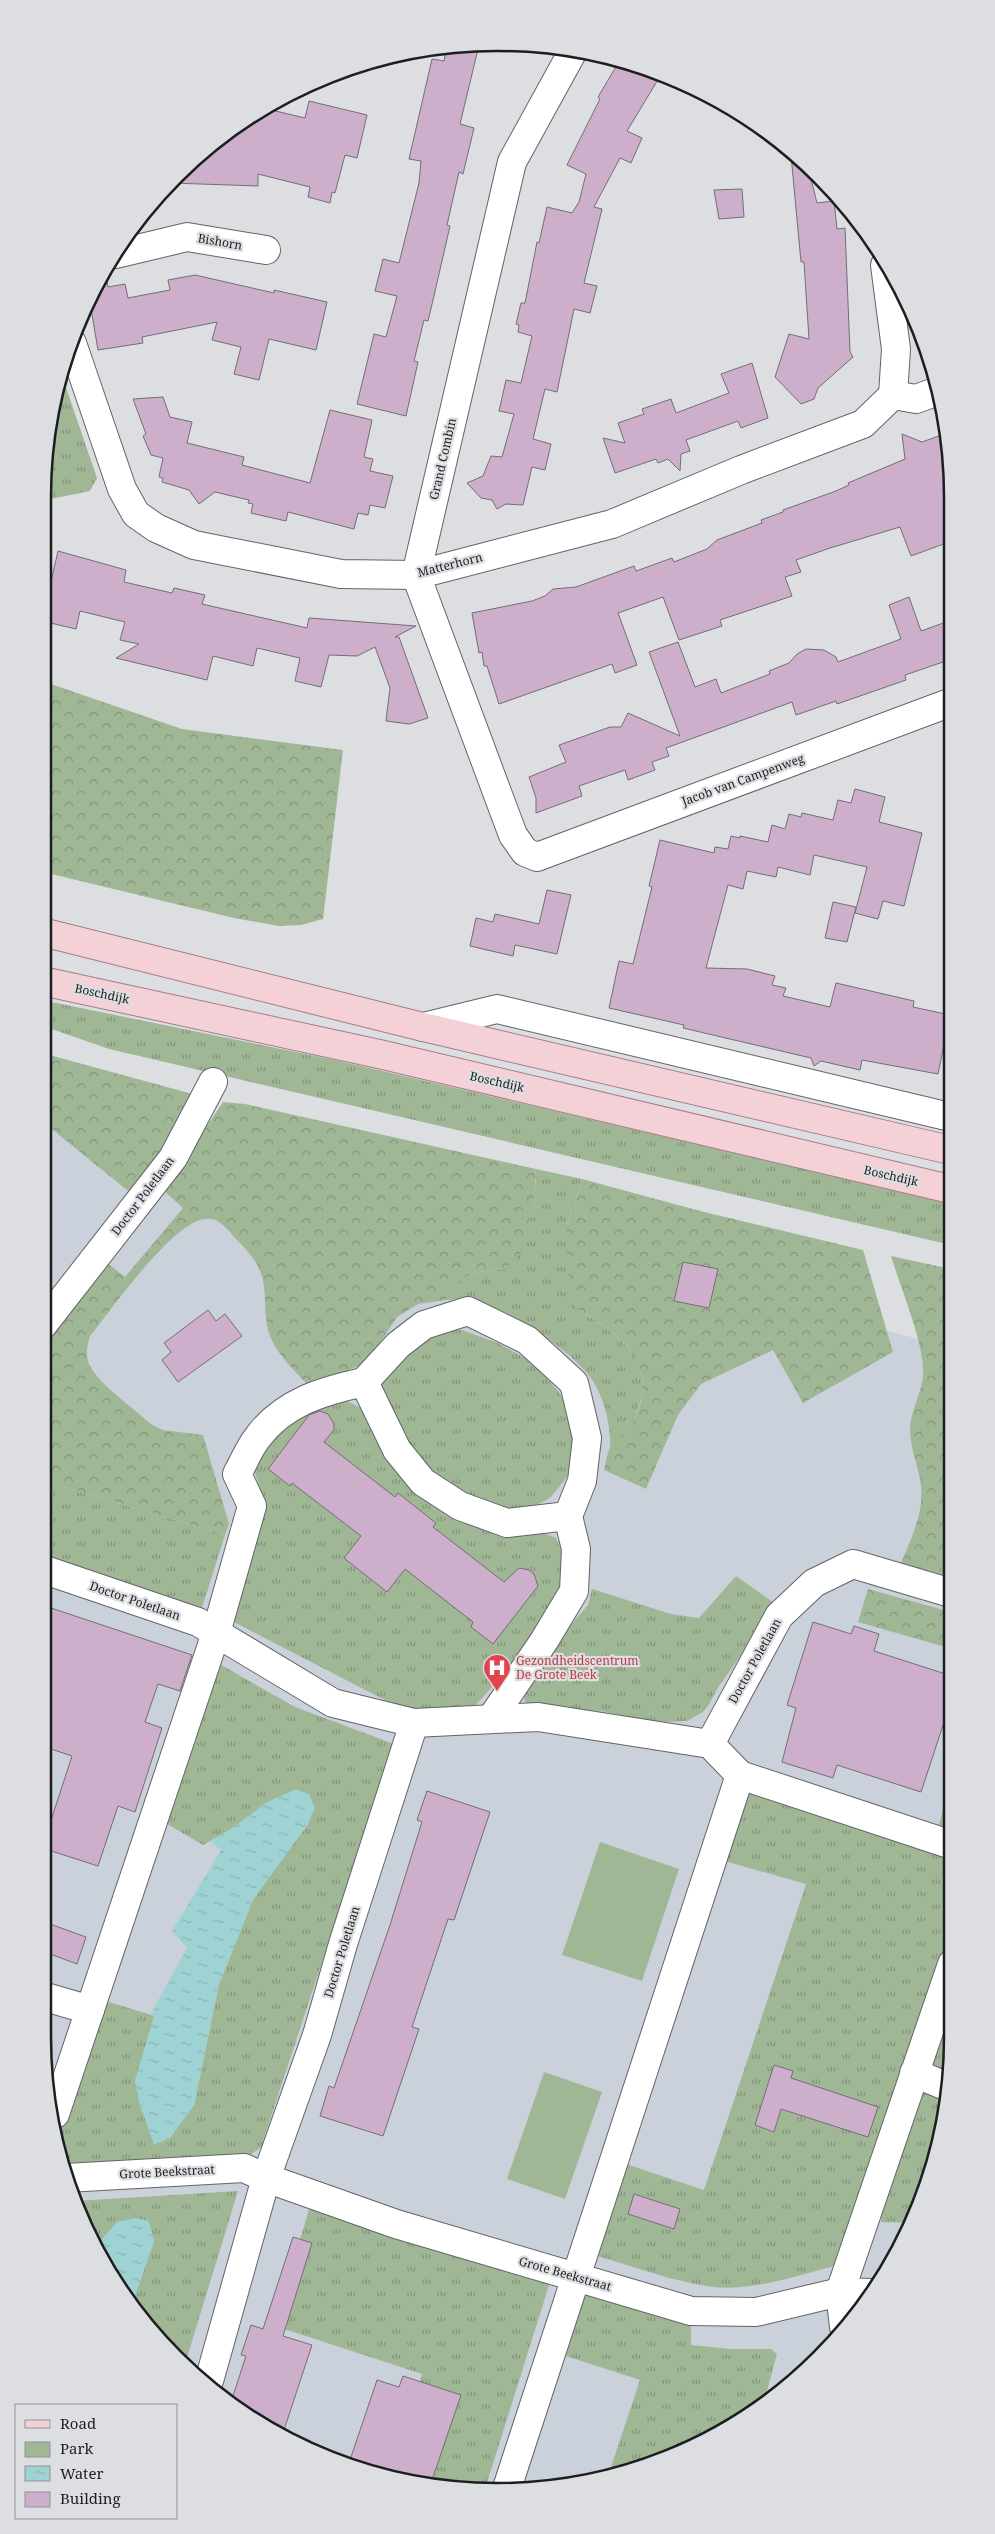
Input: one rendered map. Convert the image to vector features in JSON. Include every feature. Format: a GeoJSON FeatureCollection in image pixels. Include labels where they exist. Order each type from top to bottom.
{"type":"FeatureCollection","features":[{"type":"Feature","properties":{"kind":"main road"},"geometry":{"type":"LineString","coordinates":[[51,934],[423,1027],[944,1149]]}},
{"type":"Feature","properties":{"kind":"main road","name":"Boschdijk"},"geometry":{"type":"LineString","coordinates":[[51,984],[379,1054],[944,1188]]}},
{"type":"Feature","properties":{"kind":"street","name":"Grand Combin"},"geometry":{"type":"LineString","coordinates":[[416,575],[512,162],[570,57]]}},
{"type":"Feature","properties":{"kind":"street","name":"Bishorn"},"geometry":{"type":"LineString","coordinates":[[125,252],[187,237],[266,250]]}},
{"type":"Feature","properties":{"kind":"street"},"geometry":{"type":"LineString","coordinates":[[887,279],[896,349],[893,395],[916,399],[931,393]]}},
{"type":"Feature","properties":{"kind":"street","name":"Matterhorn"},"geometry":{"type":"LineString","coordinates":[[75,353],[122,489],[136,514],[156,528],[194,545],[341,574],[416,575],[612,524],[741,470],[863,424],[893,395]]}},
{"type":"Feature","properties":{"kind":"street","name":"Jacob van Campenweg"},"geometry":{"type":"LineString","coordinates":[[416,575],[513,835],[525,852],[537,857],[944,705]]}},
{"type":"Feature","properties":{"kind":"street"},"geometry":{"type":"LineString","coordinates":[[423,1027],[497,1009],[944,1116]]}},
{"type":"Feature","properties":{"kind":"street","name":"Doctor Poletlaan"},"geometry":{"type":"LineString","coordinates":[[51,1315],[174,1158],[213,1082]]}},
{"type":"Feature","properties":{"kind":"street"},"geometry":{"type":"LineString","coordinates":[[57,2108],[216,1633],[252,1506],[237,1474],[258,1437],[290,1406],[326,1390],[364,1382],[398,1345],[424,1325],[468,1311],[527,1340],[574,1383],[587,1438],[582,1482],[568,1516],[576,1549],[574,1590],[544,1641],[491,1719]]}},
{"type":"Feature","properties":{"kind":"street"},"geometry":{"type":"LineString","coordinates":[[364,1382],[397,1450],[423,1482],[460,1506],[507,1524],[568,1516]]}},
{"type":"Feature","properties":{"kind":"street","name":"Doctor Poletlaan"},"geometry":{"type":"LineString","coordinates":[[51,1572],[198,1622],[333,1703],[414,1724],[538,1717],[710,1744],[779,1616],[814,1584],[853,1564],[944,1591]]}},
{"type":"Feature","properties":{"kind":"street","name":"Doctor Poletlaan"},"geometry":{"type":"LineString","coordinates":[[266,2178],[317,2035],[343,1944],[414,1724]]}},
{"type":"Feature","properties":{"kind":"street"},"geometry":{"type":"LineString","coordinates":[[710,1744],[740,1774],[944,1842]]}},
{"type":"Feature","properties":{"kind":"street"},"geometry":{"type":"LineString","coordinates":[[509,2483],[740,1774]]}},
{"type":"Feature","properties":{"kind":"street"},"geometry":{"type":"LineString","coordinates":[[843,2319],[840,2292],[944,1987]]}},
{"type":"Feature","properties":{"kind":"street"},"geometry":{"type":"LineString","coordinates":[[51,1999],[90,2010]]}},
{"type":"Feature","properties":{"kind":"street"},"geometry":{"type":"LineString","coordinates":[[914,2074],[941,2084]]}},
{"type":"Feature","properties":{"kind":"street","name":"Grote Beekstraat"},"geometry":{"type":"LineString","coordinates":[[74,2178],[244,2168],[266,2178],[396,2224],[691,2311],[756,2312],[840,2292],[863,2293]]}},
{"type":"Feature","properties":{"kind":"street"},"geometry":{"type":"LineString","coordinates":[[210,2378],[266,2178]]}},
{"type":"Feature","properties":{"kind":"shaded area","name":"Gezondheidscentrum De Grote Beek"},"geometry":{"type":"Polygon","coordinates":[[[51,1102],[944,1346],[944,2036],[940,2095],[929,2152],[910,2207],[898,2234],[884,2260],[852,2308],[813,2352],[769,2391],[721,2423],[695,2437],[668,2449],[613,2468],[556,2479],[527,2482],[468,2482],[439,2479],[382,2468],[354,2459],[300,2437],[274,2423],[226,2391],[203,2372],[162,2331],[143,2308],[111,2260],[97,2234],[85,2207],[66,2152],[55,2095],[52,2066],[51,1102]]]}},
{"type":"Feature","properties":{"kind":"green space"},"geometry":{"type":"Polygon","coordinates":[[[65,385],[97,478],[90,491],[51,499],[55,439],[65,385]]]}},
{"type":"Feature","properties":{"kind":"green space"},"geometry":{"type":"Polygon","coordinates":[[[51,684],[182,729],[343,750],[323,919],[301,925],[279,926],[234,918],[51,874],[51,684]]]}},
{"type":"Feature","properties":{"kind":"green space"},"geometry":{"type":"Polygon","coordinates":[[[51,1002],[335,1060],[944,1202],[944,1243],[109,1049],[51,1029],[51,1002]]]}},
{"type":"Feature","properties":{"kind":"green space"},"geometry":{"type":"Polygon","coordinates":[[[51,1055],[200,1096],[132,1194],[51,1128],[51,1055]]]}},
{"type":"Feature","properties":{"kind":"green space"},"geometry":{"type":"Polygon","coordinates":[[[223,1102],[245,1104],[536,1169],[534,1210],[523,1251],[504,1270],[486,1271],[469,1275],[455,1284],[446,1300],[418,1304],[397,1317],[367,1363],[308,1385],[285,1360],[271,1338],[267,1323],[264,1286],[258,1266],[246,1249],[222,1224],[212,1219],[198,1220],[182,1230],[146,1265],[90,1336],[87,1351],[88,1362],[94,1373],[118,1397],[152,1425],[163,1430],[203,1435],[229,1524],[225,1535],[51,1483],[51,1327],[106,1262],[125,1277],[183,1208],[163,1190],[223,1102]]]}},
{"type":"Feature","properties":{"kind":"green space"},"geometry":{"type":"Polygon","coordinates":[[[536,1169],[582,1179],[567,1225],[575,1307],[603,1325],[627,1347],[636,1360],[642,1374],[643,1389],[634,1420],[627,1430],[610,1446],[608,1419],[599,1392],[590,1377],[567,1353],[533,1329],[496,1309],[465,1299],[446,1300],[455,1284],[469,1275],[486,1271],[504,1270],[534,1210],[536,1169]]]}},
{"type":"Feature","properties":{"kind":"green space"},"geometry":{"type":"Polygon","coordinates":[[[582,1179],[704,1212],[863,1250],[893,1352],[803,1403],[773,1350],[701,1384],[678,1415],[646,1489],[604,1470],[610,1447],[633,1422],[641,1402],[643,1384],[640,1368],[632,1353],[621,1340],[575,1307],[567,1267],[567,1225],[582,1179]]]}},
{"type":"Feature","properties":{"kind":"green space"},"geometry":{"type":"Polygon","coordinates":[[[891,1256],[944,1267],[944,1575],[901,1563],[916,1526],[921,1506],[921,1486],[911,1444],[910,1430],[912,1415],[923,1378],[922,1358],[915,1329],[891,1256]]]}},
{"type":"Feature","properties":{"kind":"green space"},"geometry":{"type":"Polygon","coordinates":[[[436,1329],[462,1330],[498,1343],[532,1362],[559,1392],[574,1420],[575,1447],[567,1477],[551,1497],[530,1509],[489,1510],[422,1467],[381,1401],[383,1377],[436,1329]]]}},
{"type":"Feature","properties":{"kind":"green space"},"geometry":{"type":"Polygon","coordinates":[[[341,1398],[361,1408],[392,1453],[404,1480],[437,1508],[491,1532],[528,1526],[556,1538],[564,1556],[566,1567],[564,1583],[545,1620],[516,1659],[475,1706],[426,1713],[404,1710],[232,1621],[262,1497],[253,1466],[271,1431],[341,1398]]]}},
{"type":"Feature","properties":{"kind":"green space"},"geometry":{"type":"Polygon","coordinates":[[[51,1483],[225,1535],[202,1608],[51,1560],[51,1483]]]}},
{"type":"Feature","properties":{"kind":"green space"},"geometry":{"type":"Polygon","coordinates":[[[736,1576],[777,1605],[719,1686],[703,1712],[687,1721],[659,1722],[600,1711],[538,1706],[525,1702],[523,1691],[533,1668],[588,1605],[592,1589],[671,1614],[699,1618],[736,1576]]]}},
{"type":"Feature","properties":{"kind":"green space"},"geometry":{"type":"Polygon","coordinates":[[[868,1589],[944,1610],[944,1647],[858,1622],[868,1589]]]}},
{"type":"Feature","properties":{"kind":"green space"},"geometry":{"type":"Polygon","coordinates":[[[216,1662],[295,1707],[394,1744],[261,2147],[249,2156],[69,2163],[61,2129],[102,2000],[155,2016],[135,2081],[154,2144],[169,2139],[194,2105],[219,1984],[253,1899],[308,1824],[231,1829],[203,1845],[160,1820],[216,1662]]]}},
{"type":"Feature","properties":{"kind":"green space"},"geometry":{"type":"Polygon","coordinates":[[[746,1787],[944,1854],[944,1953],[856,2218],[834,2266],[759,2285],[728,2288],[698,2285],[669,2278],[597,2256],[626,2164],[704,2190],[806,1884],[721,1860],[746,1787]]]}},
{"type":"Feature","properties":{"kind":"green space"},"geometry":{"type":"Polygon","coordinates":[[[944,1806],[944,1827],[939,1825],[944,1806]]]}},
{"type":"Feature","properties":{"kind":"green space"},"geometry":{"type":"Polygon","coordinates":[[[600,1842],[679,1869],[642,1981],[562,1955],[600,1842]]]}},
{"type":"Feature","properties":{"kind":"green space"},"geometry":{"type":"Polygon","coordinates":[[[944,2019],[943,2066],[935,2124],[920,2180],[903,2223],[881,2222],[882,2203],[944,2019]]]}},
{"type":"Feature","properties":{"kind":"green space"},"geometry":{"type":"Polygon","coordinates":[[[544,2072],[602,2092],[565,2199],[507,2179],[544,2072]]]}},
{"type":"Feature","properties":{"kind":"green space"},"geometry":{"type":"Polygon","coordinates":[[[238,2191],[187,2357],[162,2331],[135,2296],[154,2241],[117,2222],[101,2241],[83,2201],[238,2191]]]}},
{"type":"Feature","properties":{"kind":"green space"},"geometry":{"type":"Polygon","coordinates":[[[309,2209],[551,2279],[487,2483],[439,2479],[392,2470],[422,2374],[275,2326],[309,2209]]]}},
{"type":"Feature","properties":{"kind":"green space"},"geometry":{"type":"Polygon","coordinates":[[[586,2290],[691,2317],[691,2345],[730,2349],[771,2349],[777,2354],[766,2393],[745,2408],[695,2437],[668,2449],[610,2469],[640,2380],[566,2356],[586,2290]]]}},
{"type":"Feature","properties":{"kind":"water"},"geometry":{"type":"Polygon","coordinates":[[[296,1789],[309,1794],[315,1808],[308,1824],[253,1900],[219,1984],[194,2105],[169,2139],[154,2144],[140,2106],[135,2081],[154,2016],[150,2015],[187,1948],[172,1931],[221,1850],[210,1841],[231,1829],[267,1802],[296,1789]]]}},
{"type":"Feature","properties":{"kind":"water"},"geometry":{"type":"Polygon","coordinates":[[[136,2218],[149,2221],[154,2241],[135,2296],[101,2241],[117,2222],[136,2218]]]}},
{"type":"Feature","properties":{"kind":"building"},"geometry":{"type":"Polygon","coordinates":[[[477,52],[460,124],[474,128],[463,174],[459,172],[447,225],[450,226],[428,321],[424,320],[414,361],[418,362],[406,416],[357,404],[374,334],[386,337],[397,296],[375,291],[383,259],[399,263],[419,183],[421,161],[409,159],[432,59],[444,61],[445,54],[477,52]]]}},
{"type":"Feature","properties":{"kind":"building"},"geometry":{"type":"Polygon","coordinates":[[[616,67],[657,81],[627,131],[642,138],[631,163],[620,158],[594,207],[602,209],[584,283],[597,286],[590,313],[574,309],[557,392],[545,389],[533,439],[551,444],[545,470],[532,467],[523,505],[506,504],[497,509],[492,500],[481,498],[467,483],[483,476],[491,456],[502,457],[514,414],[499,411],[506,380],[521,383],[532,336],[518,332],[519,325],[516,324],[521,303],[525,303],[537,242],[539,243],[547,207],[572,213],[579,202],[586,174],[567,165],[600,99],[598,97],[616,67]]]}},
{"type":"Feature","properties":{"kind":"building"},"geometry":{"type":"Polygon","coordinates":[[[309,101],[367,115],[357,158],[345,155],[335,193],[332,192],[330,203],[308,197],[310,187],[258,174],[258,186],[181,183],[226,143],[274,111],[305,118],[309,101]]]}},
{"type":"Feature","properties":{"kind":"building"},"geometry":{"type":"Polygon","coordinates":[[[792,162],[811,180],[817,203],[831,201],[834,205],[837,229],[845,228],[850,352],[853,357],[818,388],[814,399],[801,404],[775,377],[789,334],[809,339],[804,262],[801,262],[792,162]]]}},
{"type":"Feature","properties":{"kind":"building"},"geometry":{"type":"Polygon","coordinates":[[[742,189],[744,217],[719,219],[714,190],[742,189]]]}},
{"type":"Feature","properties":{"kind":"building"},"geometry":{"type":"Polygon","coordinates":[[[195,275],[274,293],[274,290],[327,302],[316,350],[269,339],[259,380],[234,374],[241,347],[212,340],[217,322],[142,337],[143,343],[98,350],[92,312],[107,281],[108,287],[125,284],[128,298],[170,290],[168,280],[195,275]]]}},
{"type":"Feature","properties":{"kind":"building"},"geometry":{"type":"Polygon","coordinates":[[[752,363],[768,418],[741,428],[738,421],[686,440],[690,451],[681,454],[680,471],[668,459],[658,463],[656,459],[615,473],[603,438],[625,443],[618,423],[644,414],[642,409],[671,399],[676,413],[729,393],[721,374],[752,363]]]}},
{"type":"Feature","properties":{"kind":"building"},"geometry":{"type":"Polygon","coordinates":[[[163,397],[170,417],[192,422],[187,443],[244,457],[242,465],[310,483],[330,410],[372,420],[364,457],[373,459],[370,471],[393,476],[385,508],[370,505],[368,515],[358,513],[354,529],[288,512],[286,521],[251,513],[253,504],[248,503],[249,500],[215,492],[199,504],[189,490],[162,482],[163,478],[159,477],[163,458],[151,455],[143,436],[146,434],[133,399],[163,397]]]}},
{"type":"Feature","properties":{"kind":"building"},"geometry":{"type":"Polygon","coordinates":[[[902,434],[922,442],[939,436],[943,468],[944,544],[911,556],[900,527],[796,560],[801,572],[785,577],[792,596],[720,620],[722,626],[679,640],[663,597],[618,613],[637,665],[615,673],[612,664],[499,704],[487,666],[484,666],[482,652],[479,653],[472,613],[532,601],[545,596],[553,589],[576,587],[634,566],[636,571],[672,558],[674,562],[707,549],[717,540],[762,523],[761,520],[783,512],[783,510],[836,491],[849,485],[848,483],[905,459],[902,434]]]}},
{"type":"Feature","properties":{"kind":"building"},"geometry":{"type":"Polygon","coordinates":[[[58,551],[126,570],[124,582],[172,593],[174,588],[205,595],[202,604],[307,628],[309,618],[416,626],[395,637],[399,637],[428,718],[409,724],[386,721],[390,688],[375,647],[357,656],[329,655],[321,687],[295,681],[300,658],[257,648],[253,666],[213,656],[207,680],[116,658],[139,644],[120,640],[125,622],[80,611],[76,629],[51,623],[51,582],[58,551]]]}},
{"type":"Feature","properties":{"kind":"building"},"geometry":{"type":"Polygon","coordinates":[[[909,597],[921,631],[944,623],[944,662],[905,675],[906,680],[837,704],[836,701],[796,715],[792,702],[666,748],[669,756],[652,762],[655,770],[628,780],[625,770],[579,786],[582,796],[536,813],[536,798],[529,777],[566,762],[559,745],[610,727],[621,727],[628,713],[680,736],[649,652],[678,642],[695,687],[716,679],[721,693],[770,674],[769,671],[789,663],[797,654],[806,649],[824,650],[836,657],[838,662],[901,639],[889,605],[909,597]]]}},
{"type":"Feature","properties":{"kind":"building"},"geometry":{"type":"Polygon","coordinates":[[[855,789],[885,797],[879,822],[922,833],[904,906],[883,901],[878,919],[855,913],[867,867],[814,855],[810,875],[778,867],[776,877],[747,871],[743,889],[728,885],[706,968],[747,969],[775,976],[772,985],[786,988],[783,996],[830,1007],[836,983],[914,1001],[913,1007],[944,1014],[944,1044],[938,1074],[862,1060],[860,1070],[821,1061],[814,1066],[811,1058],[683,1028],[684,1025],[609,1008],[619,961],[633,964],[652,887],[649,886],[660,840],[714,853],[715,847],[728,849],[731,836],[768,842],[772,825],[785,829],[789,814],[801,817],[802,813],[833,820],[838,800],[851,803],[855,789]]]}},
{"type":"Feature","properties":{"kind":"building"},"geometry":{"type":"Polygon","coordinates":[[[547,890],[571,895],[557,954],[515,945],[513,956],[470,946],[476,918],[493,922],[495,914],[539,924],[547,890]]]}},
{"type":"Feature","properties":{"kind":"building"},"geometry":{"type":"Polygon","coordinates":[[[833,902],[856,907],[847,942],[825,938],[833,902]]]}},
{"type":"Feature","properties":{"kind":"building"},"geometry":{"type":"Polygon","coordinates":[[[683,1262],[718,1269],[709,1308],[674,1301],[683,1262]]]}},
{"type":"Feature","properties":{"kind":"building"},"geometry":{"type":"Polygon","coordinates":[[[208,1310],[216,1321],[225,1314],[242,1336],[178,1382],[162,1360],[171,1352],[164,1343],[208,1310]]]}},
{"type":"Feature","properties":{"kind":"building"},"geometry":{"type":"Polygon","coordinates":[[[320,1411],[328,1414],[334,1424],[334,1430],[324,1442],[395,1497],[398,1493],[436,1523],[433,1527],[504,1582],[519,1568],[529,1570],[534,1574],[538,1586],[493,1644],[471,1627],[473,1622],[405,1569],[387,1592],[344,1558],[361,1536],[292,1483],[290,1486],[268,1469],[309,1415],[320,1411]]]}},
{"type":"Feature","properties":{"kind":"building"},"geometry":{"type":"Polygon","coordinates":[[[51,1608],[192,1655],[180,1691],[158,1684],[145,1722],[162,1728],[135,1812],[118,1806],[98,1866],[51,1851],[51,1820],[72,1756],[51,1749],[51,1608]]]}},
{"type":"Feature","properties":{"kind":"building"},"geometry":{"type":"Polygon","coordinates":[[[813,1622],[851,1634],[854,1626],[879,1634],[874,1651],[944,1673],[944,1722],[921,1792],[837,1765],[833,1778],[782,1762],[796,1708],[787,1705],[813,1622]]]}},
{"type":"Feature","properties":{"kind":"building"},"geometry":{"type":"Polygon","coordinates":[[[427,1791],[490,1812],[454,1920],[448,1919],[412,2027],[419,2029],[383,2136],[320,2116],[329,2086],[334,2088],[390,1925],[422,1822],[417,1820],[427,1791]]]}},
{"type":"Feature","properties":{"kind":"building"},"geometry":{"type":"Polygon","coordinates":[[[51,1924],[86,1937],[77,1964],[51,1954],[51,1924]]]}},
{"type":"Feature","properties":{"kind":"building"},"geometry":{"type":"Polygon","coordinates":[[[774,2065],[793,2071],[791,2078],[878,2107],[868,2137],[781,2109],[774,2132],[755,2125],[774,2065]]]}},
{"type":"Feature","properties":{"kind":"building"},"geometry":{"type":"Polygon","coordinates":[[[634,2194],[680,2209],[674,2229],[628,2214],[634,2194]]]}},
{"type":"Feature","properties":{"kind":"building"},"geometry":{"type":"Polygon","coordinates":[[[293,2237],[312,2243],[283,2336],[312,2345],[284,2429],[233,2396],[246,2356],[241,2355],[251,2325],[263,2329],[293,2237]]]}},
{"type":"Feature","properties":{"kind":"building"},"geometry":{"type":"Polygon","coordinates":[[[403,2376],[461,2395],[433,2478],[382,2468],[351,2458],[377,2380],[399,2387],[403,2376]]]}},
{"type":"Feature","properties":{"kind":"place","name":"Gezondheidscentrum De Grote Beek"},"geometry":{"type":"Point","coordinates":[497,1692]}}]}
